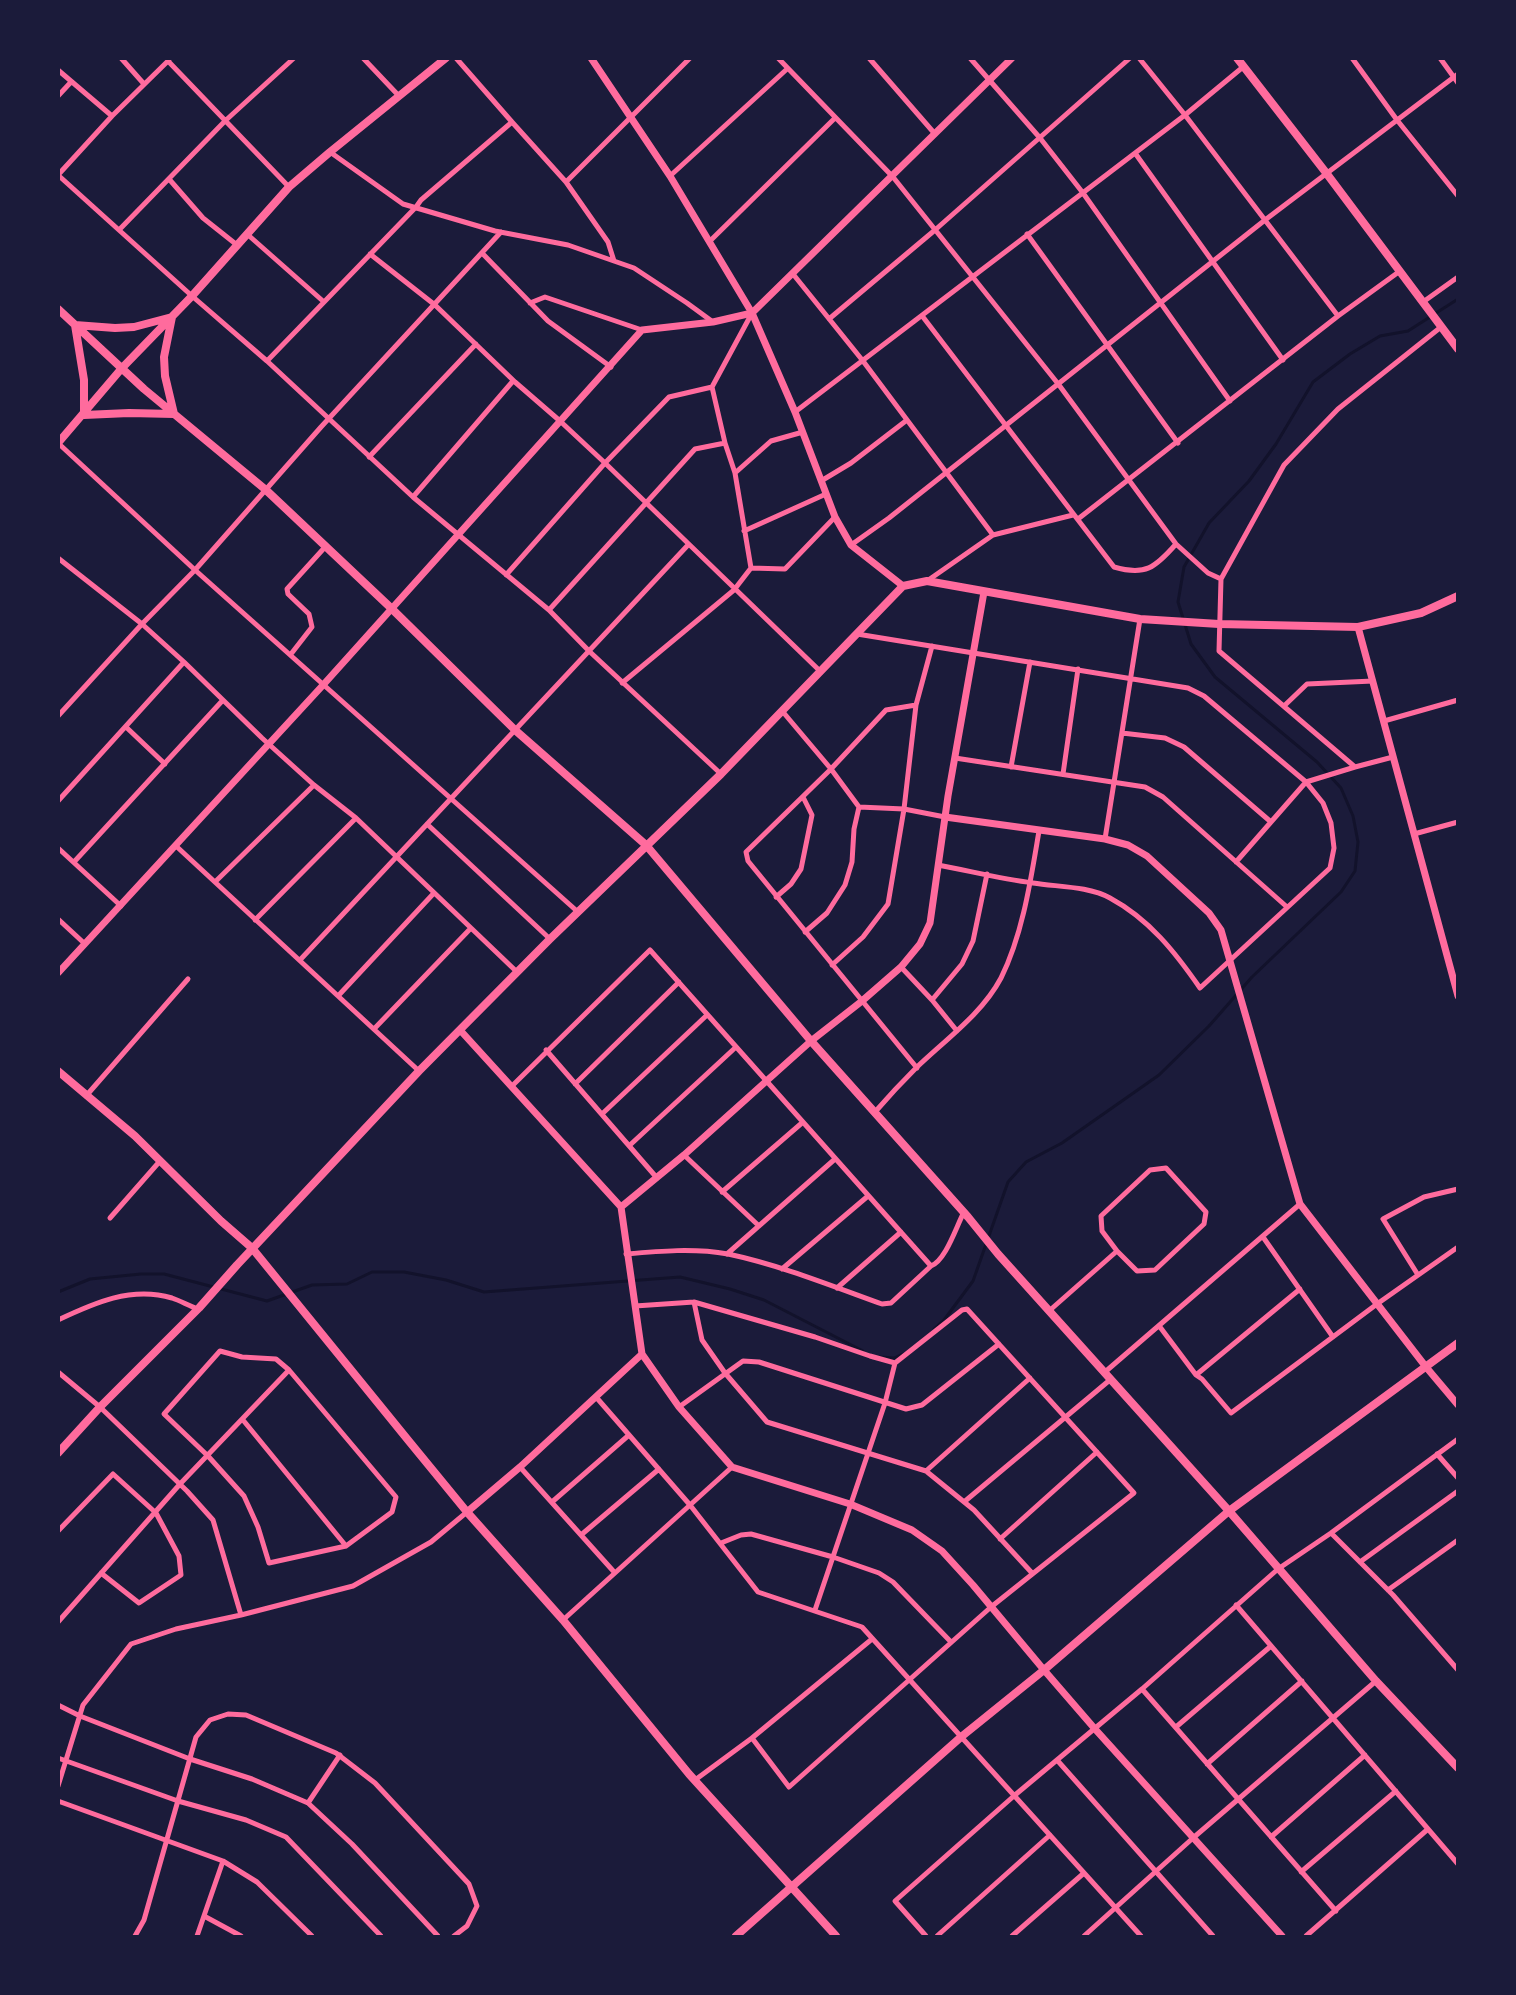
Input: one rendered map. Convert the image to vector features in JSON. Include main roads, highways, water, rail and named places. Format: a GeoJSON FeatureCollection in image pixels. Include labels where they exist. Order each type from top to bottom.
{"type":"FeatureCollection","features":[{"type":"Feature","properties":{"kind":"main road"},"geometry":{"type":"LineString","coordinates":[[58,443],[122,368],[192,296],[289,187],[446,58]]}},
{"type":"Feature","properties":{"kind":"main road"},"geometry":{"type":"LineString","coordinates":[[1237,58],[1458,350]]}},
{"type":"Feature","properties":{"kind":"main road"},"geometry":{"type":"LineString","coordinates":[[58,309],[174,414],[266,490],[391,608],[514,730],[646,845],[811,1041],[998,1254],[1229,1511],[1376,1681],[1458,1768]]}},
{"type":"Feature","properties":{"kind":"main road"},"geometry":{"type":"LineString","coordinates":[[75,325],[134,327],[171,317]]}},
{"type":"Feature","properties":{"kind":"main road"},"geometry":{"type":"LineString","coordinates":[[171,317],[164,357],[165,376],[174,414]]}},
{"type":"Feature","properties":{"kind":"main road"},"geometry":{"type":"LineString","coordinates":[[75,325],[84,380],[84,415]]}},
{"type":"Feature","properties":{"kind":"main road"},"geometry":{"type":"LineString","coordinates":[[84,415],[129,412],[174,414]]}},
{"type":"Feature","properties":{"kind":"main road"},"geometry":{"type":"LineString","coordinates":[[58,1452],[198,1308],[419,1071],[550,939],[783,712],[903,586],[927,581],[1140,619],[1219,624],[1358,627],[1421,613],[1458,596]]}},
{"type":"Feature","properties":{"kind":"main road"},"geometry":{"type":"LineString","coordinates":[[58,1071],[135,1136],[221,1221],[252,1248],[467,1512],[563,1620],[695,1780],[836,1936]]}},
{"type":"Feature","properties":{"kind":"main road"},"geometry":{"type":"LineString","coordinates":[[736,1936],[961,1737],[1044,1670],[1229,1511],[1458,1343]]}},
{"type":"Feature","properties":{"kind":"waterway"},"geometry":{"type":"LineString","coordinates":[[934,1329],[944,1320],[973,1281],[1008,1182],[1026,1162],[1062,1143],[1159,1075],[1209,1026],[1252,977],[1341,892],[1355,871],[1358,842],[1353,816],[1341,788],[1317,762],[1215,677],[1191,644],[1178,602],[1184,567],[1209,523],[1249,481],[1276,444],[1313,382],[1350,354],[1380,336],[1408,331],[1458,299]]}},
{"type":"Feature","properties":{"kind":"waterway"},"geometry":{"type":"LineString","coordinates":[[58,1292],[90,1279],[141,1274],[164,1274],[267,1301],[312,1285],[347,1284],[372,1272],[404,1272],[446,1280],[484,1292],[680,1277],[764,1300],[863,1351]]}},
{"type":"Feature","properties":{"kind":"waterway"},"geometry":{"type":"LineString","coordinates":[[880,1357],[894,1358],[903,1354]]}}]}
